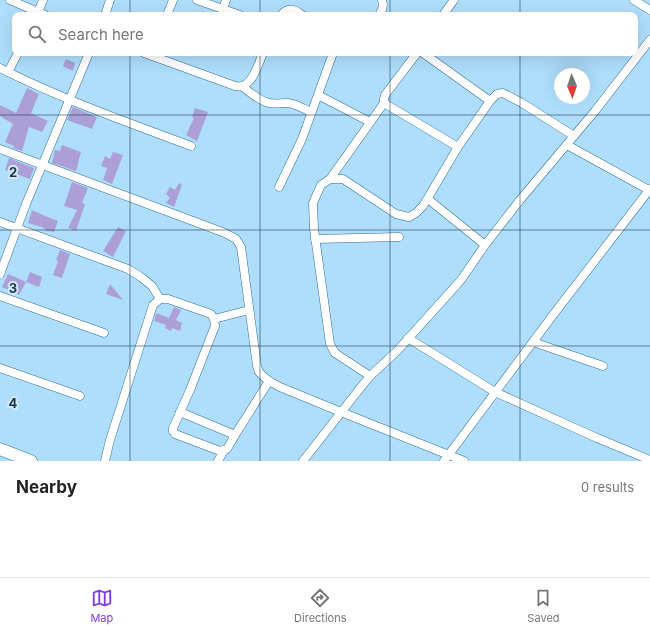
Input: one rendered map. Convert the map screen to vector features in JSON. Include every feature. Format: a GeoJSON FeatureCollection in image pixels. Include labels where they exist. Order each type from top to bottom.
{"type":"FeatureCollection","features":[{"type":"Feature","properties":{"kind":"street"},"geometry":{"type":"LineString","coordinates":[[10,0],[36,12]]}},
{"type":"Feature","properties":{"kind":"street"},"geometry":{"type":"LineString","coordinates":[[40,12],[43,0]]}},
{"type":"Feature","properties":{"kind":"street"},"geometry":{"type":"LineString","coordinates":[[106,12],[110,0]]}},
{"type":"Feature","properties":{"kind":"street"},"geometry":{"type":"LineString","coordinates":[[168,12],[173,0]]}},
{"type":"Feature","properties":{"kind":"street"},"geometry":{"type":"LineString","coordinates":[[196,0],[232,12]]}},
{"type":"Feature","properties":{"kind":"street"},"geometry":{"type":"LineString","coordinates":[[223,9],[226,0]]}},
{"type":"Feature","properties":{"kind":"street"},"geometry":{"type":"LineString","coordinates":[[381,12],[384,4],[382,0]]}},
{"type":"Feature","properties":{"kind":"street"},"geometry":{"type":"LineString","coordinates":[[445,12],[454,0]]}},
{"type":"Feature","properties":{"kind":"street"},"geometry":{"type":"LineString","coordinates":[[634,0],[650,10]]}},
{"type":"Feature","properties":{"kind":"street"},"geometry":{"type":"LineString","coordinates":[[284,12],[291,9],[298,12]]}},
{"type":"Feature","properties":{"kind":"street"},"geometry":{"type":"LineString","coordinates":[[638,55],[650,40]]}},
{"type":"Feature","properties":{"kind":"street"},"geometry":{"type":"LineString","coordinates":[[8,72],[16,56]]}},
{"type":"Feature","properties":{"kind":"street"},"geometry":{"type":"LineString","coordinates":[[0,274],[42,165],[89,56]]}},
{"type":"Feature","properties":{"kind":"street"},"geometry":{"type":"LineString","coordinates":[[157,56],[235,86],[242,86],[249,83],[262,56]]}},
{"type":"Feature","properties":{"kind":"street"},"geometry":{"type":"LineString","coordinates":[[279,187],[302,139],[331,56]]}},
{"type":"Feature","properties":{"kind":"street"},"geometry":{"type":"LineString","coordinates":[[370,376],[335,353],[330,344],[315,239],[313,203],[321,185],[330,179],[384,103],[385,95],[415,56]]}},
{"type":"Feature","properties":{"kind":"street"},"geometry":{"type":"LineString","coordinates":[[427,56],[490,101]]}},
{"type":"Feature","properties":{"kind":"street"},"geometry":{"type":"LineString","coordinates":[[303,461],[370,376],[408,338],[461,280],[485,245],[520,200],[595,111],[638,56]]}},
{"type":"Feature","properties":{"kind":"street"},"geometry":{"type":"LineString","coordinates":[[0,68],[69,100],[191,146]]}},
{"type":"Feature","properties":{"kind":"street"},"geometry":{"type":"LineString","coordinates":[[242,86],[267,103],[288,103],[311,112]]}},
{"type":"Feature","properties":{"kind":"street"},"geometry":{"type":"LineString","coordinates":[[330,179],[343,179],[396,214],[409,217],[423,206],[458,147],[490,101],[497,94],[503,93],[522,103],[574,136]]}},
{"type":"Feature","properties":{"kind":"street"},"geometry":{"type":"LineString","coordinates":[[318,95],[370,122]]}},
{"type":"Feature","properties":{"kind":"street"},"geometry":{"type":"LineString","coordinates":[[384,103],[458,147]]}},
{"type":"Feature","properties":{"kind":"street"},"geometry":{"type":"LineString","coordinates":[[446,458],[649,190],[567,145]]}},
{"type":"Feature","properties":{"kind":"street"},"geometry":{"type":"LineString","coordinates":[[0,149],[225,233],[236,239],[241,248],[257,366],[262,376],[280,387],[446,458],[464,461]]}},
{"type":"Feature","properties":{"kind":"street"},"geometry":{"type":"LineString","coordinates":[[428,199],[485,245]]}},
{"type":"Feature","properties":{"kind":"street"},"geometry":{"type":"LineString","coordinates":[[0,222],[128,269],[152,286],[160,299]]}},
{"type":"Feature","properties":{"kind":"street"},"geometry":{"type":"LineString","coordinates":[[315,239],[399,237]]}},
{"type":"Feature","properties":{"kind":"street"},"geometry":{"type":"LineString","coordinates":[[0,296],[104,333]]}},
{"type":"Feature","properties":{"kind":"street"},"geometry":{"type":"LineString","coordinates":[[105,461],[110,440],[154,305],[160,299],[168,299],[210,314],[214,319],[214,326],[173,431],[175,434],[220,451],[224,450]]}},
{"type":"Feature","properties":{"kind":"street"},"geometry":{"type":"LineString","coordinates":[[214,319],[249,310]]}},
{"type":"Feature","properties":{"kind":"street"},"geometry":{"type":"LineString","coordinates":[[408,338],[495,392],[650,460]]}},
{"type":"Feature","properties":{"kind":"street"},"geometry":{"type":"LineString","coordinates":[[533,342],[603,366]]}},
{"type":"Feature","properties":{"kind":"street"},"geometry":{"type":"LineString","coordinates":[[0,368],[80,396]]}},
{"type":"Feature","properties":{"kind":"street"},"geometry":{"type":"LineString","coordinates":[[218,461],[269,381]]}},
{"type":"Feature","properties":{"kind":"street"},"geometry":{"type":"LineString","coordinates":[[180,412],[234,435]]}},
{"type":"Feature","properties":{"kind":"street"},"geometry":{"type":"LineString","coordinates":[[0,449],[31,461]]}},
{"type":"Feature","properties":{"kind":"building"},"geometry":{"type":"Polygon","coordinates":[[[66,59],[75,63],[73,71],[63,66],[66,59]]]}},
{"type":"Feature","properties":{"kind":"building"},"geometry":{"type":"Polygon","coordinates":[[[27,88],[39,94],[31,113],[48,121],[42,132],[29,127],[22,151],[13,148],[14,146],[5,142],[13,124],[0,116],[0,105],[16,113],[27,88]]]}},
{"type":"Feature","properties":{"kind":"building"},"geometry":{"type":"Polygon","coordinates":[[[73,107],[97,117],[92,129],[67,120],[73,107]]]}},
{"type":"Feature","properties":{"kind":"building"},"geometry":{"type":"Polygon","coordinates":[[[195,108],[208,112],[197,141],[186,135],[194,118],[192,117],[195,108]]]}},
{"type":"Feature","properties":{"kind":"building"},"geometry":{"type":"Polygon","coordinates":[[[62,145],[81,152],[76,171],[52,163],[55,150],[60,151],[62,145]]]}},
{"type":"Feature","properties":{"kind":"building"},"geometry":{"type":"Polygon","coordinates":[[[113,152],[123,155],[112,184],[103,180],[107,168],[101,166],[105,156],[110,159],[113,152]]]}},
{"type":"Feature","properties":{"kind":"building"},"geometry":{"type":"Polygon","coordinates":[[[9,158],[34,168],[30,179],[5,170],[9,158]]]}},
{"type":"Feature","properties":{"kind":"building"},"geometry":{"type":"Polygon","coordinates":[[[72,182],[88,188],[82,203],[85,204],[76,231],[68,228],[77,210],[64,206],[72,182]]]}},
{"type":"Feature","properties":{"kind":"building"},"geometry":{"type":"Polygon","coordinates":[[[179,183],[182,185],[174,207],[166,203],[170,198],[166,194],[170,187],[175,190],[179,183]]]}},
{"type":"Feature","properties":{"kind":"building"},"geometry":{"type":"Polygon","coordinates":[[[32,210],[58,221],[54,232],[47,231],[42,227],[28,223],[32,210]]]}},
{"type":"Feature","properties":{"kind":"building"},"geometry":{"type":"Polygon","coordinates":[[[118,227],[126,231],[113,257],[103,251],[118,227]]]}},
{"type":"Feature","properties":{"kind":"building"},"geometry":{"type":"Polygon","coordinates":[[[60,250],[70,254],[62,278],[53,275],[60,250]]]}},
{"type":"Feature","properties":{"kind":"building"},"geometry":{"type":"Polygon","coordinates":[[[30,272],[42,277],[39,287],[26,282],[30,272]]]}},
{"type":"Feature","properties":{"kind":"building"},"geometry":{"type":"Polygon","coordinates":[[[8,274],[26,282],[19,295],[2,287],[8,274]]]}},
{"type":"Feature","properties":{"kind":"building"},"geometry":{"type":"Polygon","coordinates":[[[110,284],[123,300],[106,294],[110,284]]]}},
{"type":"Feature","properties":{"kind":"building"},"geometry":{"type":"Polygon","coordinates":[[[174,307],[181,310],[176,320],[182,323],[180,331],[172,328],[171,331],[165,328],[166,325],[154,321],[156,313],[169,318],[174,307]]]}}]}
